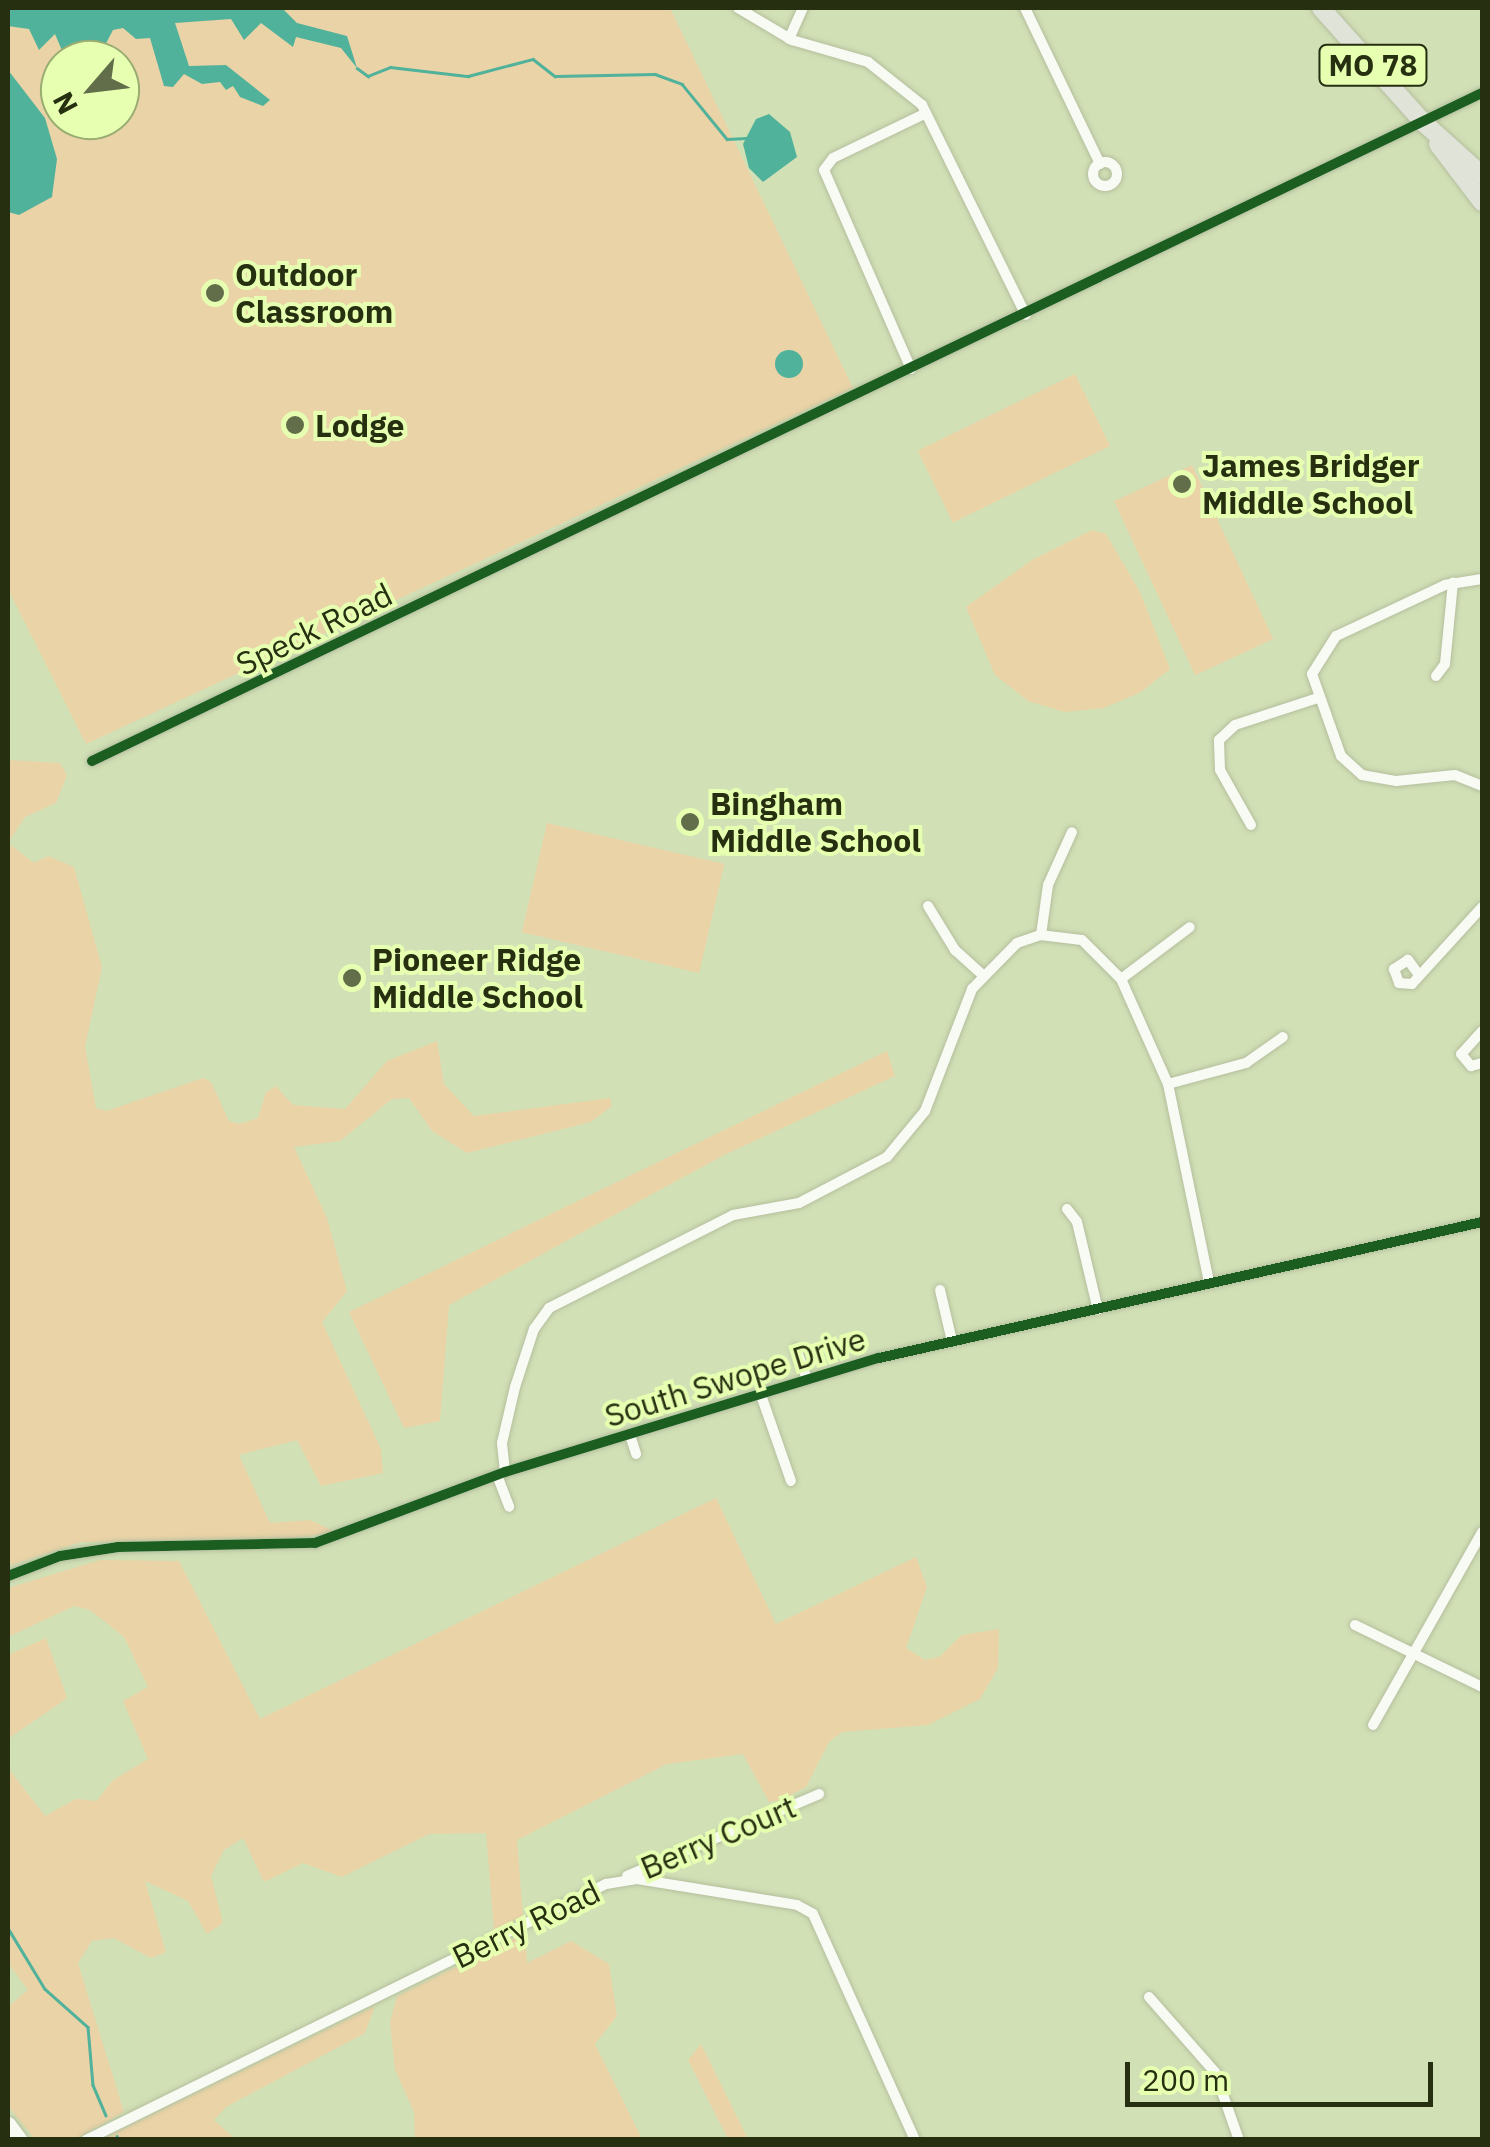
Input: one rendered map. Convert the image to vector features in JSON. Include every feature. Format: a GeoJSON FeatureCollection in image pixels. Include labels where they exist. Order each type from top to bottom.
{"type":"FeatureCollection","features":[{"type":"Feature","properties":{"kind":"main road","name":"MO 78"},"geometry":{"type":"LineString","coordinates":[[1321,8],[1424,123],[1482,202]]}},
{"type":"Feature","properties":{"kind":"main road","name":"MO 78"},"geometry":{"type":"LineString","coordinates":[[1424,123],[1482,176]]}},
{"type":"Feature","properties":{"kind":"main road"},"geometry":{"type":"LineString","coordinates":[[8,2124],[20,2140]]}},
{"type":"Feature","properties":{"kind":"street"},"geometry":{"type":"LineString","coordinates":[[738,8],[789,38],[868,62],[926,113],[1026,316]]}},
{"type":"Feature","properties":{"kind":"street"},"geometry":{"type":"LineString","coordinates":[[789,38],[803,8]]}},
{"type":"Feature","properties":{"kind":"street"},"geometry":{"type":"LineString","coordinates":[[1025,8],[1100,164]]}},
{"type":"Feature","properties":{"kind":"street","name":"Speck Road"},"geometry":{"type":"LineString","coordinates":[[92,761],[1026,316],[1482,93]]}},
{"type":"Feature","properties":{"kind":"street"},"geometry":{"type":"LineString","coordinates":[[911,369],[824,182],[824,170],[832,158],[926,113]]}},
{"type":"Feature","properties":{"kind":"street"},"geometry":{"type":"LineString","coordinates":[[1482,580],[1453,582],[1336,636],[1315,662],[1318,698],[1341,756],[1362,776],[1396,781],[1456,775],[1482,786]]}},
{"type":"Feature","properties":{"kind":"street"},"geometry":{"type":"LineString","coordinates":[[1436,676],[1445,664],[1453,582]]}},
{"type":"Feature","properties":{"kind":"street"},"geometry":{"type":"LineString","coordinates":[[1251,825],[1220,770],[1219,740],[1235,724],[1318,698]]}},
{"type":"Feature","properties":{"kind":"street"},"geometry":{"type":"LineString","coordinates":[[1042,935],[1048,884],[1072,832]]}},
{"type":"Feature","properties":{"kind":"street"},"geometry":{"type":"LineString","coordinates":[[928,906],[954,950],[984,975]]}},
{"type":"Feature","properties":{"kind":"street"},"geometry":{"type":"LineString","coordinates":[[1419,974],[1482,908]]}},
{"type":"Feature","properties":{"kind":"street"},"geometry":{"type":"LineString","coordinates":[[1121,979],[1190,927]]}},
{"type":"Feature","properties":{"kind":"street"},"geometry":{"type":"LineString","coordinates":[[509,1507],[501,1473],[502,1442],[534,1329],[549,1308],[732,1215],[799,1203],[887,1158],[925,1112],[962,1011],[984,975],[1017,943],[1042,935],[1082,940],[1121,979],[1168,1084],[1209,1282]]}},
{"type":"Feature","properties":{"kind":"street"},"geometry":{"type":"LineString","coordinates":[[1482,1031],[1462,1052],[1466,1064],[1482,1063]]}},
{"type":"Feature","properties":{"kind":"street"},"geometry":{"type":"LineString","coordinates":[[1168,1084],[1246,1064],[1283,1037]]}},
{"type":"Feature","properties":{"kind":"street"},"geometry":{"type":"LineString","coordinates":[[1468,1043],[1482,1044]]}},
{"type":"Feature","properties":{"kind":"street"},"geometry":{"type":"LineString","coordinates":[[1068,1209],[1077,1222],[1098,1310]]}},
{"type":"Feature","properties":{"kind":"street","name":"South Swope Drive"},"geometry":{"type":"LineString","coordinates":[[8,1576],[60,1556],[118,1547],[315,1543],[501,1473],[807,1379],[952,1341],[1482,1222]]}},
{"type":"Feature","properties":{"kind":"street"},"geometry":{"type":"LineString","coordinates":[[940,1290],[952,1341]]}},
{"type":"Feature","properties":{"kind":"street"},"geometry":{"type":"LineString","coordinates":[[796,1349],[807,1379]]}},
{"type":"Feature","properties":{"kind":"street"},"geometry":{"type":"LineString","coordinates":[[761,1394],[791,1482]]}},
{"type":"Feature","properties":{"kind":"street"},"geometry":{"type":"LineString","coordinates":[[630,1435],[636,1454]]}},
{"type":"Feature","properties":{"kind":"street"},"geometry":{"type":"LineString","coordinates":[[1374,1726],[1482,1532]]}},
{"type":"Feature","properties":{"kind":"street"},"geometry":{"type":"LineString","coordinates":[[1355,1625],[1482,1687]]}},
{"type":"Feature","properties":{"kind":"street","name":"Berry Court"},"geometry":{"type":"LineString","coordinates":[[616,1880],[819,1794]]}},
{"type":"Feature","properties":{"kind":"street","name":"Berry Road"},"geometry":{"type":"LineString","coordinates":[[86,2140],[616,1880],[797,1905],[813,1914],[914,2140]]}},
{"type":"Feature","properties":{"kind":"street"},"geometry":{"type":"LineString","coordinates":[[1149,1997],[1215,2072],[1238,2140]]}},
{"type":"Feature","properties":{"kind":"shaded area"},"geometry":{"type":"Polygon","coordinates":[[[8,8],[670,8],[853,388],[86,744],[8,589],[8,8]]]}},
{"type":"Feature","properties":{"kind":"shaded area"},"geometry":{"type":"Polygon","coordinates":[[[1075,374],[1110,446],[953,523],[918,451],[1075,374]]]}},
{"type":"Feature","properties":{"kind":"shaded area"},"geometry":{"type":"Polygon","coordinates":[[[1192,465],[1273,639],[1195,675],[1114,501],[1192,465]]]}},
{"type":"Feature","properties":{"kind":"shaded area"},"geometry":{"type":"Polygon","coordinates":[[[1092,530],[1106,534],[1140,592],[1170,669],[1141,692],[1104,708],[1065,712],[1028,701],[995,675],[966,607],[1032,560],[1092,530]]]}},
{"type":"Feature","properties":{"kind":"shaded area"},"geometry":{"type":"Polygon","coordinates":[[[8,760],[60,763],[67,775],[56,803],[25,817],[8,843],[8,760]]]}},
{"type":"Feature","properties":{"kind":"shaded area"},"geometry":{"type":"Polygon","coordinates":[[[547,823],[724,864],[699,973],[522,932],[547,823]]]}},
{"type":"Feature","properties":{"kind":"shaded area"},"geometry":{"type":"Polygon","coordinates":[[[8,843],[34,863],[48,856],[74,867],[102,967],[85,1047],[96,1108],[106,1111],[203,1078],[211,1082],[229,1121],[239,1124],[258,1118],[266,1092],[276,1086],[293,1105],[345,1109],[387,1061],[437,1041],[444,1084],[474,1116],[610,1098],[612,1106],[591,1122],[467,1153],[432,1131],[409,1098],[392,1099],[340,1141],[294,1147],[327,1218],[347,1291],[322,1322],[381,1449],[383,1473],[321,1486],[297,1440],[239,1455],[270,1523],[310,1520],[336,1532],[272,1541],[81,1542],[8,1566],[8,843]]]}},
{"type":"Feature","properties":{"kind":"shaded area"},"geometry":{"type":"Polygon","coordinates":[[[887,1051],[895,1076],[724,1155],[449,1305],[440,1421],[404,1428],[349,1312],[887,1051]]]}},
{"type":"Feature","properties":{"kind":"shaded area"},"geometry":{"type":"Polygon","coordinates":[[[716,1498],[776,1624],[916,1557],[927,1587],[906,1648],[925,1660],[939,1657],[962,1635],[999,1629],[998,1668],[980,1699],[928,1725],[842,1732],[829,1742],[806,1787],[781,1800],[769,1802],[743,1754],[667,1764],[517,1840],[523,1917],[494,1930],[486,1833],[429,1834],[342,1877],[303,1863],[264,1882],[243,1838],[224,1850],[211,1876],[223,1923],[207,1934],[188,1901],[145,1881],[166,1952],[151,1958],[114,1938],[92,1941],[78,1963],[124,2112],[76,2139],[35,2139],[8,2106],[8,2007],[28,1990],[8,1963],[8,1768],[45,1816],[76,1799],[97,1801],[112,1781],[148,1759],[123,1701],[148,1687],[124,1637],[90,1610],[74,1606],[8,1637],[8,1588],[100,1560],[179,1561],[260,1719],[716,1498]]]}},
{"type":"Feature","properties":{"kind":"shaded area"},"geometry":{"type":"Polygon","coordinates":[[[46,1638],[67,1698],[8,1739],[8,1655],[46,1638]]]}},
{"type":"Feature","properties":{"kind":"shaded area"},"geometry":{"type":"Polygon","coordinates":[[[525,1933],[527,1963],[571,1941],[609,1964],[617,2016],[595,2044],[642,2139],[415,2139],[414,2112],[395,2070],[390,2022],[397,1996],[525,1933]]]}},
{"type":"Feature","properties":{"kind":"shaded area"},"geometry":{"type":"Polygon","coordinates":[[[375,2006],[365,2033],[226,2107],[214,2120],[235,2139],[102,2139],[375,2006]]]}},
{"type":"Feature","properties":{"kind":"shaded area"},"geometry":{"type":"Polygon","coordinates":[[[701,2044],[748,2139],[728,2139],[688,2060],[701,2044]]]}},
{"type":"Feature","properties":{"kind":"water"},"geometry":{"type":"Polygon","coordinates":[[[8,8],[282,8],[297,23],[347,36],[357,68],[341,48],[296,37],[293,47],[261,23],[244,40],[231,19],[175,23],[189,66],[226,65],[270,100],[263,106],[240,97],[233,86],[226,90],[220,82],[202,84],[184,74],[173,87],[164,86],[150,38],[136,39],[123,28],[113,30],[108,40],[58,40],[55,34],[49,40],[40,40],[39,50],[29,29],[8,26],[8,8]]]}},
{"type":"Feature","properties":{"kind":"water"},"geometry":{"type":"Polygon","coordinates":[[[8,70],[40,112],[40,140],[51,140],[57,159],[52,197],[19,215],[8,212],[8,70]]]}},
{"type":"Feature","properties":{"kind":"water"},"geometry":{"type":"Polygon","coordinates":[[[769,114],[790,132],[797,157],[763,182],[749,168],[743,144],[756,119],[769,114]]]}},
{"type":"Feature","properties":{"kind":"water"},"geometry":{"type":"Polygon","coordinates":[[[789,350],[799,354],[803,364],[799,374],[789,378],[779,374],[775,364],[779,354],[789,350]]]}},
{"type":"Feature","properties":{"kind":"waterway"},"geometry":{"type":"LineString","coordinates":[[357,68],[368,76],[390,67],[468,76],[533,59],[555,76],[655,74],[682,84],[727,139],[746,138]]}},
{"type":"Feature","properties":{"kind":"waterway"},"geometry":{"type":"LineString","coordinates":[[8,1928],[45,1989],[88,2027],[93,2085],[106,2115]]}},
{"type":"Feature","properties":{"kind":"waterway"},"geometry":{"type":"LineString","coordinates":[[117,2136],[119,2140]]}},
{"type":"Feature","properties":{"kind":"cycle path"},"geometry":{"type":"LineString","coordinates":[[92,761],[1482,93]]}},
{"type":"Feature","properties":{"kind":"cycle path"},"geometry":{"type":"LineString","coordinates":[[8,1576],[60,1556],[118,1547],[315,1543],[505,1472],[879,1358],[1482,1222]]}},
{"type":"Feature","properties":{"kind":"place","name":"Outdoor Classroom"},"geometry":{"type":"Point","coordinates":[215,293]}},
{"type":"Feature","properties":{"kind":"place","name":"Lodge"},"geometry":{"type":"Point","coordinates":[295,425]}},
{"type":"Feature","properties":{"kind":"place","name":"James Bridger Middle School"},"geometry":{"type":"Point","coordinates":[1182,484]}},
{"type":"Feature","properties":{"kind":"place","name":"Bingham Middle School"},"geometry":{"type":"Point","coordinates":[690,822]}},
{"type":"Feature","properties":{"kind":"place","name":"Pioneer Ridge Middle School"},"geometry":{"type":"Point","coordinates":[352,978]}}]}
